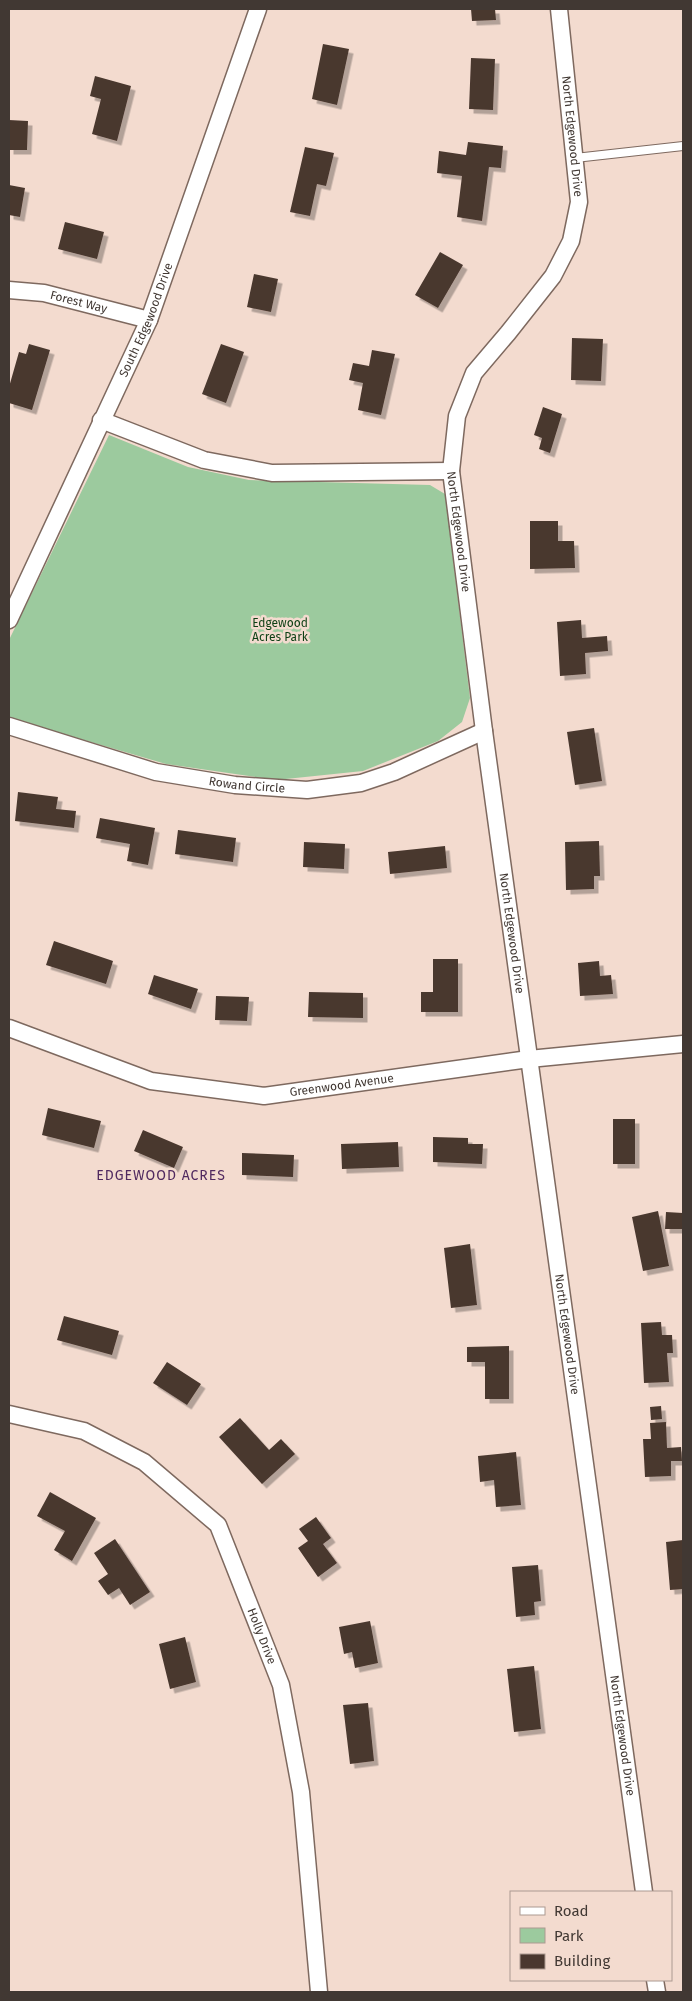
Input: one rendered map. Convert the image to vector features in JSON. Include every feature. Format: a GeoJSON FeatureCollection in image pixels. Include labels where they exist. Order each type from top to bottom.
{"type":"FeatureCollection","features":[{"type":"Feature","properties":{"kind":"street","name":"South Edgewood Drive"},"geometry":{"type":"LineString","coordinates":[[9,620],[149,320],[258,9]]}},
{"type":"Feature","properties":{"kind":"street","name":"North Edgewood Drive"},"geometry":{"type":"LineString","coordinates":[[559,9],[579,202],[571,241],[553,276],[474,373],[457,416],[451,471],[484,731],[644,1891]]}},
{"type":"Feature","properties":{"kind":"street","name":"Forest Way"},"geometry":{"type":"LineString","coordinates":[[9,290],[44,293],[149,320]]}},
{"type":"Feature","properties":{"kind":"street"},"geometry":{"type":"LineString","coordinates":[[101,420],[204,460],[272,473],[451,471]]}},
{"type":"Feature","properties":{"kind":"street","name":"Rowand Circle"},"geometry":{"type":"LineString","coordinates":[[9,726],[156,772],[235,785],[307,790],[361,783],[394,772],[484,731]]}},
{"type":"Feature","properties":{"kind":"street","name":"Greenwood Avenue"},"geometry":{"type":"LineString","coordinates":[[9,1028],[150,1081],[264,1096],[529,1059],[683,1044]]}},
{"type":"Feature","properties":{"kind":"street","name":"Holly Drive"},"geometry":{"type":"LineString","coordinates":[[9,1414],[84,1430],[144,1462],[218,1525],[281,1685],[301,1792],[319,1992]]}},
{"type":"Feature","properties":{"kind":"lane"},"geometry":{"type":"LineString","coordinates":[[575,158],[683,146]]}},
{"type":"Feature","properties":{"kind":"green space","name":"Edgewood Acres Park"},"geometry":{"type":"Polygon","coordinates":[[[109,435],[188,467],[249,480],[430,485],[445,494],[470,698],[462,722],[438,741],[363,771],[276,780],[166,764],[9,718],[9,640],[109,435]]]}},
{"type":"Feature","properties":{"kind":"building"},"geometry":{"type":"Polygon","coordinates":[[[471,9],[495,9],[496,20],[472,21],[471,9]]]}},
{"type":"Feature","properties":{"kind":"building"},"geometry":{"type":"Polygon","coordinates":[[[323,44],[349,49],[337,105],[312,99],[323,44]]]}},
{"type":"Feature","properties":{"kind":"building"},"geometry":{"type":"Polygon","coordinates":[[[471,58],[495,59],[493,110],[469,109],[471,58]]]}},
{"type":"Feature","properties":{"kind":"building"},"geometry":{"type":"Polygon","coordinates":[[[95,76],[131,86],[117,141],[92,134],[101,99],[90,96],[95,76]]]}},
{"type":"Feature","properties":{"kind":"building"},"geometry":{"type":"Polygon","coordinates":[[[9,120],[28,121],[27,150],[9,150],[9,120]]]}},
{"type":"Feature","properties":{"kind":"building"},"geometry":{"type":"Polygon","coordinates":[[[468,142],[503,146],[501,168],[489,167],[482,221],[457,217],[462,176],[437,173],[439,151],[466,155],[468,142]]]}},
{"type":"Feature","properties":{"kind":"building"},"geometry":{"type":"Polygon","coordinates":[[[305,147],[334,153],[326,186],[317,184],[310,216],[290,212],[305,147]]]}},
{"type":"Feature","properties":{"kind":"building"},"geometry":{"type":"Polygon","coordinates":[[[9,185],[25,188],[20,217],[9,215],[9,185]]]}},
{"type":"Feature","properties":{"kind":"building"},"geometry":{"type":"Polygon","coordinates":[[[65,222],[104,232],[97,259],[58,249],[65,222]]]}},
{"type":"Feature","properties":{"kind":"building"},"geometry":{"type":"Polygon","coordinates":[[[440,252],[463,265],[438,308],[415,295],[440,252]]]}},
{"type":"Feature","properties":{"kind":"building"},"geometry":{"type":"Polygon","coordinates":[[[254,274],[278,279],[271,312],[247,307],[254,274]]]}},
{"type":"Feature","properties":{"kind":"building"},"geometry":{"type":"Polygon","coordinates":[[[572,338],[603,339],[601,381],[571,380],[572,338]]]}},
{"type":"Feature","properties":{"kind":"building"},"geometry":{"type":"Polygon","coordinates":[[[29,344],[50,350],[32,410],[9,403],[9,387],[19,352],[26,354],[29,344]]]}},
{"type":"Feature","properties":{"kind":"building"},"geometry":{"type":"Polygon","coordinates":[[[221,344],[244,352],[226,403],[202,394],[221,344]]]}},
{"type":"Feature","properties":{"kind":"building"},"geometry":{"type":"Polygon","coordinates":[[[372,350],[395,354],[381,415],[358,410],[363,383],[349,380],[353,363],[369,366],[372,350]]]}},
{"type":"Feature","properties":{"kind":"building"},"geometry":{"type":"Polygon","coordinates":[[[543,407],[562,414],[550,453],[539,449],[542,438],[534,435],[543,407]]]}},
{"type":"Feature","properties":{"kind":"building"},"geometry":{"type":"Polygon","coordinates":[[[530,521],[558,521],[558,541],[574,541],[575,568],[530,569],[530,521]]]}},
{"type":"Feature","properties":{"kind":"building"},"geometry":{"type":"Polygon","coordinates":[[[581,620],[582,638],[607,636],[608,651],[585,653],[586,674],[560,676],[557,622],[581,620]]]}},
{"type":"Feature","properties":{"kind":"building"},"geometry":{"type":"Polygon","coordinates":[[[594,728],[602,781],[575,785],[567,732],[594,728]]]}},
{"type":"Feature","properties":{"kind":"building"},"geometry":{"type":"Polygon","coordinates":[[[18,792],[58,797],[56,809],[76,811],[74,828],[15,821],[18,792]]]}},
{"type":"Feature","properties":{"kind":"building"},"geometry":{"type":"Polygon","coordinates":[[[100,818],[155,828],[148,865],[127,861],[130,844],[96,838],[100,818]]]}},
{"type":"Feature","properties":{"kind":"building"},"geometry":{"type":"Polygon","coordinates":[[[178,830],[236,838],[233,862],[175,854],[178,830]]]}},
{"type":"Feature","properties":{"kind":"building"},"geometry":{"type":"Polygon","coordinates":[[[599,841],[600,876],[594,876],[594,889],[566,890],[565,842],[599,841]]]}},
{"type":"Feature","properties":{"kind":"building"},"geometry":{"type":"Polygon","coordinates":[[[304,842],[345,844],[344,869],[303,867],[304,842]]]}},
{"type":"Feature","properties":{"kind":"building"},"geometry":{"type":"Polygon","coordinates":[[[445,846],[447,868],[390,874],[388,852],[445,846]]]}},
{"type":"Feature","properties":{"kind":"building"},"geometry":{"type":"Polygon","coordinates":[[[54,941],[113,961],[106,984],[46,965],[54,941]]]}},
{"type":"Feature","properties":{"kind":"building"},"geometry":{"type":"Polygon","coordinates":[[[433,959],[458,959],[458,1012],[421,1012],[421,992],[433,992],[433,959]]]}},
{"type":"Feature","properties":{"kind":"building"},"geometry":{"type":"Polygon","coordinates":[[[599,961],[600,976],[611,975],[613,994],[580,996],[578,963],[599,961]]]}},
{"type":"Feature","properties":{"kind":"building"},"geometry":{"type":"Polygon","coordinates":[[[154,975],[198,989],[191,1009],[148,994],[154,975]]]}},
{"type":"Feature","properties":{"kind":"building"},"geometry":{"type":"Polygon","coordinates":[[[309,992],[363,993],[363,1018],[308,1017],[309,992]]]}},
{"type":"Feature","properties":{"kind":"building"},"geometry":{"type":"Polygon","coordinates":[[[216,996],[249,997],[247,1021],[215,1020],[216,996]]]}},
{"type":"Feature","properties":{"kind":"building"},"geometry":{"type":"Polygon","coordinates":[[[48,1108],[101,1121],[94,1148],[42,1135],[48,1108]]]}},
{"type":"Feature","properties":{"kind":"building"},"geometry":{"type":"Polygon","coordinates":[[[613,1119],[635,1119],[635,1164],[613,1164],[613,1119]]]}},
{"type":"Feature","properties":{"kind":"building"},"geometry":{"type":"Polygon","coordinates":[[[143,1130],[183,1147],[174,1168],[134,1151],[143,1130]]]}},
{"type":"Feature","properties":{"kind":"building"},"geometry":{"type":"Polygon","coordinates":[[[433,1137],[468,1138],[468,1144],[483,1144],[482,1164],[433,1162],[433,1137]]]}},
{"type":"Feature","properties":{"kind":"building"},"geometry":{"type":"Polygon","coordinates":[[[398,1142],[399,1167],[342,1169],[341,1144],[398,1142]]]}},
{"type":"Feature","properties":{"kind":"building"},"geometry":{"type":"Polygon","coordinates":[[[242,1153],[294,1155],[293,1177],[242,1175],[242,1153]]]}},
{"type":"Feature","properties":{"kind":"building"},"geometry":{"type":"Polygon","coordinates":[[[658,1211],[669,1266],[643,1271],[632,1217],[658,1211]]]}},
{"type":"Feature","properties":{"kind":"building"},"geometry":{"type":"Polygon","coordinates":[[[666,1212],[683,1213],[683,1229],[665,1229],[666,1212]]]}},
{"type":"Feature","properties":{"kind":"building"},"geometry":{"type":"Polygon","coordinates":[[[470,1244],[477,1305],[451,1308],[444,1248],[470,1244]]]}},
{"type":"Feature","properties":{"kind":"building"},"geometry":{"type":"Polygon","coordinates":[[[64,1316],[119,1331],[112,1355],[57,1340],[64,1316]]]}},
{"type":"Feature","properties":{"kind":"building"},"geometry":{"type":"Polygon","coordinates":[[[661,1322],[662,1335],[672,1335],[673,1353],[667,1353],[669,1382],[644,1383],[641,1323],[661,1322]]]}},
{"type":"Feature","properties":{"kind":"building"},"geometry":{"type":"Polygon","coordinates":[[[509,1346],[509,1399],[485,1399],[485,1362],[467,1362],[467,1347],[509,1346]]]}},
{"type":"Feature","properties":{"kind":"building"},"geometry":{"type":"Polygon","coordinates":[[[167,1362],[201,1384],[187,1405],[153,1383],[167,1362]]]}},
{"type":"Feature","properties":{"kind":"building"},"geometry":{"type":"Polygon","coordinates":[[[661,1406],[662,1419],[651,1420],[650,1407],[661,1406]]]}},
{"type":"Feature","properties":{"kind":"building"},"geometry":{"type":"Polygon","coordinates":[[[240,1418],[269,1450],[281,1439],[295,1454],[262,1484],[219,1437],[240,1418]]]}},
{"type":"Feature","properties":{"kind":"building"},"geometry":{"type":"Polygon","coordinates":[[[666,1422],[667,1448],[681,1447],[682,1461],[671,1461],[671,1476],[645,1477],[643,1439],[651,1439],[650,1423],[666,1422]]]}},
{"type":"Feature","properties":{"kind":"building"},"geometry":{"type":"Polygon","coordinates":[[[516,1452],[521,1505],[496,1507],[494,1480],[480,1482],[478,1456],[516,1452]]]}},
{"type":"Feature","properties":{"kind":"building"},"geometry":{"type":"Polygon","coordinates":[[[50,1492],[96,1518],[72,1561],[54,1550],[65,1531],[37,1516],[50,1492]]]}},
{"type":"Feature","properties":{"kind":"building"},"geometry":{"type":"Polygon","coordinates":[[[316,1517],[331,1538],[323,1544],[337,1563],[318,1577],[298,1548],[308,1541],[299,1529],[316,1517]]]}},
{"type":"Feature","properties":{"kind":"building"},"geometry":{"type":"Polygon","coordinates":[[[115,1539],[150,1592],[130,1605],[119,1588],[108,1595],[98,1581],[108,1574],[94,1553],[115,1539]]]}},
{"type":"Feature","properties":{"kind":"building"},"geometry":{"type":"Polygon","coordinates":[[[683,1540],[683,1589],[670,1590],[666,1542],[683,1540]]]}},
{"type":"Feature","properties":{"kind":"building"},"geometry":{"type":"Polygon","coordinates":[[[538,1565],[541,1601],[534,1602],[535,1615],[516,1617],[512,1567],[538,1565]]]}},
{"type":"Feature","properties":{"kind":"building"},"geometry":{"type":"Polygon","coordinates":[[[370,1621],[378,1663],[355,1668],[352,1652],[344,1654],[339,1627],[370,1621]]]}},
{"type":"Feature","properties":{"kind":"building"},"geometry":{"type":"Polygon","coordinates":[[[185,1637],[196,1682],[170,1689],[159,1644],[185,1637]]]}},
{"type":"Feature","properties":{"kind":"building"},"geometry":{"type":"Polygon","coordinates":[[[534,1666],[541,1729],[514,1732],[507,1669],[534,1666]]]}},
{"type":"Feature","properties":{"kind":"building"},"geometry":{"type":"Polygon","coordinates":[[[368,1703],[374,1761],[350,1764],[343,1705],[368,1703]]]}},
{"type":"Feature","properties":{"kind":"district","name":"EDGEWOOD ACRES"},"geometry":{"type":"Point","coordinates":[161,1175]}}]}
